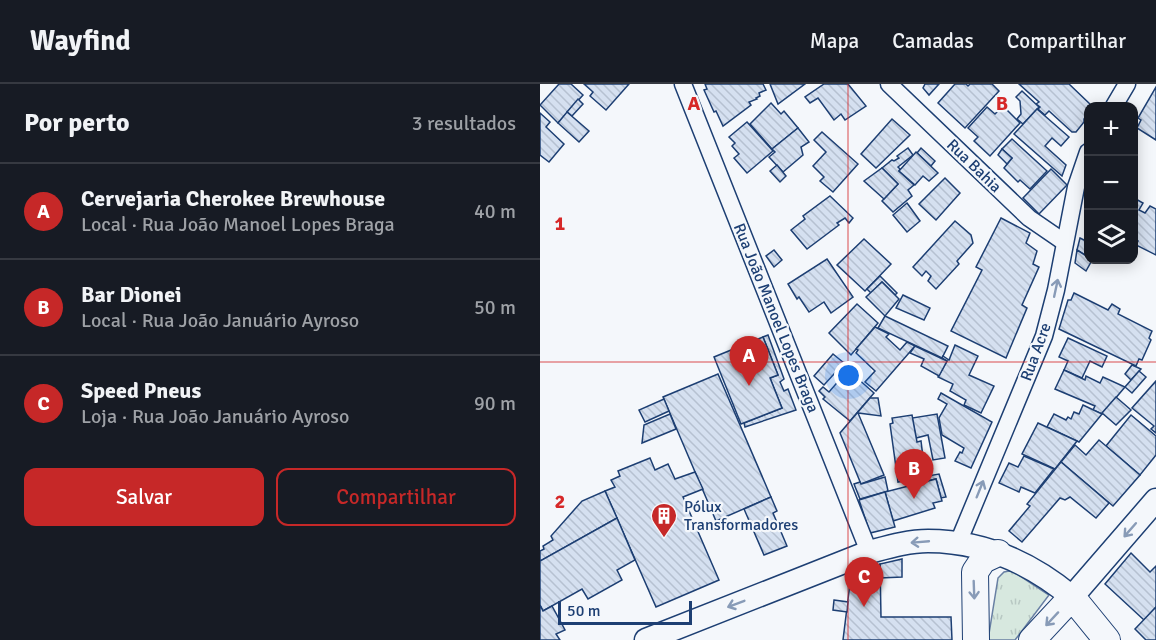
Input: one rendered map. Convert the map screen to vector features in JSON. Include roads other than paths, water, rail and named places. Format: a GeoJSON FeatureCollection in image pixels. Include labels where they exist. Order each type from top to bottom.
{"type":"FeatureCollection","features":[{"type":"Feature","properties":{"kind":"main road"},"geometry":{"type":"LineString","coordinates":[[1032,640],[1156,500]]}},
{"type":"Feature","properties":{"kind":"main road"},"geometry":{"type":"LineString","coordinates":[[646,640],[868,552],[926,541],[958,543],[998,553],[1032,568],[1072,597],[1107,640]]}},
{"type":"Feature","properties":{"kind":"main road"},"geometry":{"type":"LineString","coordinates":[[976,640],[975,572],[983,560],[998,553]]}},
{"type":"Feature","properties":{"kind":"street","name":"Rua João Manoel Lopes Braga"},"geometry":{"type":"LineString","coordinates":[[683,84],[868,552]]}},
{"type":"Feature","properties":{"kind":"street","name":"Rua Bahia"},"geometry":{"type":"LineString","coordinates":[[889,84],[1029,218],[1064,242]]}},
{"type":"Feature","properties":{"kind":"street"},"geometry":{"type":"LineString","coordinates":[[1116,102],[1127,84]]}},
{"type":"Feature","properties":{"kind":"street","name":"Rua Acre"},"geometry":{"type":"LineString","coordinates":[[958,543],[1044,336],[1056,290],[1076,187],[1088,156]]}},
{"type":"Feature","properties":{"kind":"place","name":"Cervejaria Cherokee Brewhouse"},"geometry":{"type":"Point","coordinates":[749,386]}},
{"type":"Feature","properties":{"kind":"place","name":"Bar Dionei"},"geometry":{"type":"Point","coordinates":[914,499]}},
{"type":"Feature","properties":{"kind":"place","name":"Pólux Transformadores"},"geometry":{"type":"Point","coordinates":[664,539]}},
{"type":"Feature","properties":{"kind":"place","name":"Speed Pneus"},"geometry":{"type":"Point","coordinates":[864,607]}}]}
